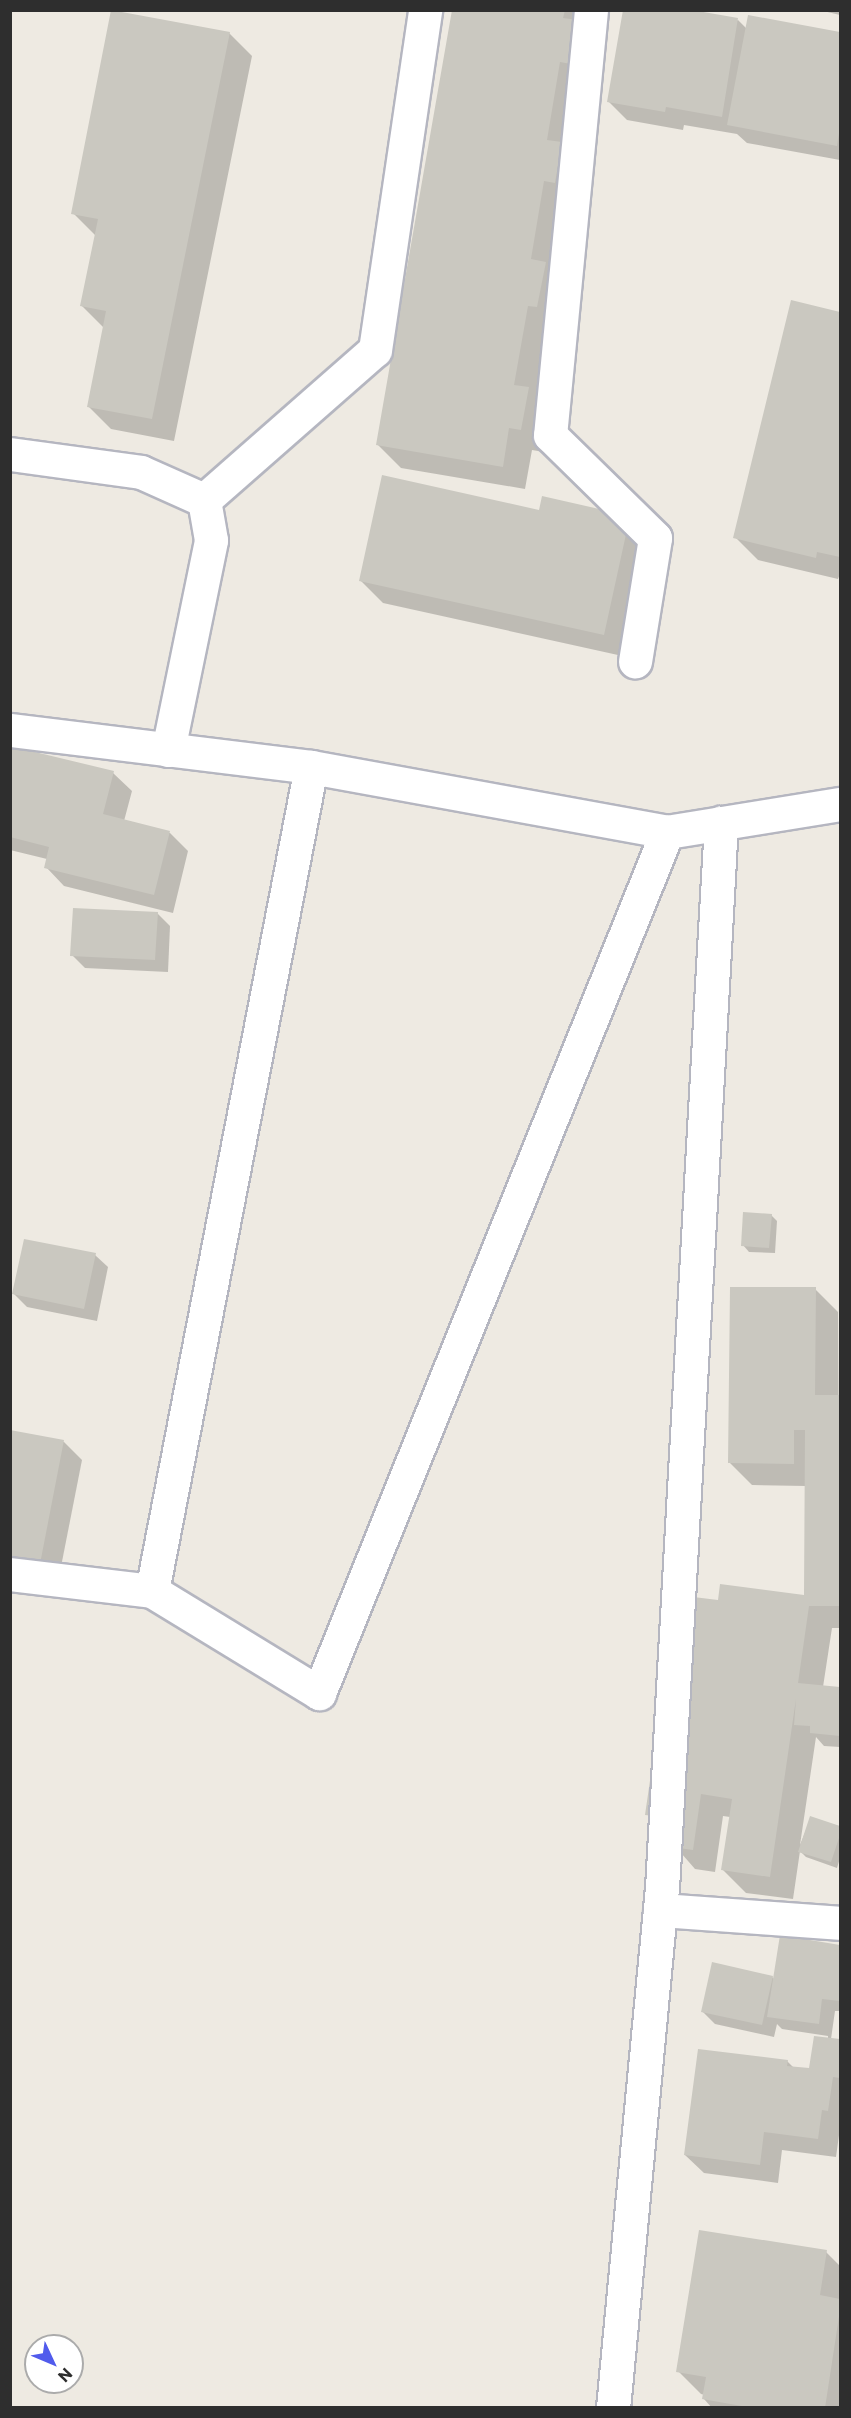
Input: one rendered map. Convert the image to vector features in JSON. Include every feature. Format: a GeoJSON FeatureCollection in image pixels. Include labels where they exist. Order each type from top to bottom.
{"type":"FeatureCollection","features":[{"type":"Feature","properties":{"kind":"street"},"geometry":{"type":"LineString","coordinates":[[204,500],[375,351],[425,10]]}},
{"type":"Feature","properties":{"kind":"street"},"geometry":{"type":"LineString","coordinates":[[591,10],[550,435],[655,538],[635,661]]}},
{"type":"Feature","properties":{"kind":"street"},"geometry":{"type":"LineString","coordinates":[[10,454],[141,472],[204,500]]}},
{"type":"Feature","properties":{"kind":"street"},"geometry":{"type":"LineString","coordinates":[[168,750],[211,540],[204,500]]}},
{"type":"Feature","properties":{"kind":"street"},"geometry":{"type":"LineString","coordinates":[[10,730],[311,767],[667,832],[840,804]]}},
{"type":"Feature","properties":{"kind":"street"},"geometry":{"type":"LineString","coordinates":[[152,1591],[311,767]]}},
{"type":"Feature","properties":{"kind":"street"},"geometry":{"type":"LineString","coordinates":[[613,2408],[660,1910],[721,823]]}},
{"type":"Feature","properties":{"kind":"street"},"geometry":{"type":"LineString","coordinates":[[10,1574],[152,1591],[319,1693],[667,832]]}},
{"type":"Feature","properties":{"kind":"street"},"geometry":{"type":"LineString","coordinates":[[660,1910],[840,1923]]}},
{"type":"Feature","properties":{"kind":"building"},"geometry":{"type":"Polygon","coordinates":[[[111,10],[230,32],[152,419],[87,407],[106,311],[80,306],[98,219],[71,214],[111,10]]]}},
{"type":"Feature","properties":{"kind":"building"},"geometry":{"type":"Polygon","coordinates":[[[452,10],[565,10],[563,18],[578,20],[571,64],[560,62],[547,140],[562,142],[555,183],[544,181],[531,259],[546,262],[537,307],[528,306],[514,385],[529,387],[521,430],[509,428],[503,467],[376,445],[452,10]]]}},
{"type":"Feature","properties":{"kind":"building"},"geometry":{"type":"Polygon","coordinates":[[[623,10],[692,10],[738,18],[722,117],[666,107],[665,112],[607,102],[623,10]]]}},
{"type":"Feature","properties":{"kind":"building"},"geometry":{"type":"Polygon","coordinates":[[[748,15],[840,32],[840,127],[837,146],[727,125],[748,15]]]}},
{"type":"Feature","properties":{"kind":"building"},"geometry":{"type":"Polygon","coordinates":[[[791,300],[840,312],[840,557],[817,552],[816,558],[733,538],[791,300]]]}},
{"type":"Feature","properties":{"kind":"building"},"geometry":{"type":"Polygon","coordinates":[[[382,475],[539,510],[542,496],[630,516],[604,635],[359,581],[382,475]]]}},
{"type":"Feature","properties":{"kind":"building"},"geometry":{"type":"Polygon","coordinates":[[[10,746],[114,771],[103,814],[170,831],[154,895],[44,868],[49,847],[10,837],[10,746]]]}},
{"type":"Feature","properties":{"kind":"building"},"geometry":{"type":"Polygon","coordinates":[[[73,908],[158,912],[155,960],[70,956],[73,908]]]}},
{"type":"Feature","properties":{"kind":"building"},"geometry":{"type":"Polygon","coordinates":[[[743,1212],[772,1214],[769,1248],[741,1246],[743,1212]]]}},
{"type":"Feature","properties":{"kind":"building"},"geometry":{"type":"Polygon","coordinates":[[[24,1239],[96,1253],[84,1309],[12,1294],[24,1239]]]}},
{"type":"Feature","properties":{"kind":"building"},"geometry":{"type":"Polygon","coordinates":[[[730,1287],[816,1287],[815,1395],[840,1395],[840,1606],[809,1606],[798,1683],[840,1687],[840,1736],[810,1733],[810,1726],[794,1725],[796,1699],[770,1877],[721,1870],[732,1799],[701,1794],[693,1850],[671,1847],[675,1818],[645,1815],[677,1595],[718,1600],[720,1584],[804,1595],[805,1430],[794,1430],[794,1464],[728,1463],[730,1287]]]}},
{"type":"Feature","properties":{"kind":"building"},"geometry":{"type":"Polygon","coordinates":[[[10,1430],[64,1440],[40,1564],[10,1559],[10,1430]]]}},
{"type":"Feature","properties":{"kind":"building"},"geometry":{"type":"Polygon","coordinates":[[[810,1816],[840,1826],[840,1835],[831,1862],[798,1852],[810,1816]]]}},
{"type":"Feature","properties":{"kind":"building"},"geometry":{"type":"Polygon","coordinates":[[[780,1935],[840,1945],[840,2001],[822,1999],[819,2024],[767,2017],[780,1935]]]}},
{"type":"Feature","properties":{"kind":"building"},"geometry":{"type":"Polygon","coordinates":[[[712,1962],[773,1976],[762,2025],[701,2012],[712,1962]]]}},
{"type":"Feature","properties":{"kind":"building"},"geometry":{"type":"Polygon","coordinates":[[[814,2036],[840,2039],[840,2078],[833,2077],[828,2111],[822,2110],[818,2139],[764,2132],[760,2165],[684,2155],[698,2049],[788,2060],[787,2066],[809,2068],[814,2036]]]}},
{"type":"Feature","properties":{"kind":"building"},"geometry":{"type":"Polygon","coordinates":[[[699,2230],[827,2250],[820,2295],[840,2299],[840,2310],[825,2408],[753,2408],[702,2399],[706,2377],[676,2372],[699,2230]]]}}]}
